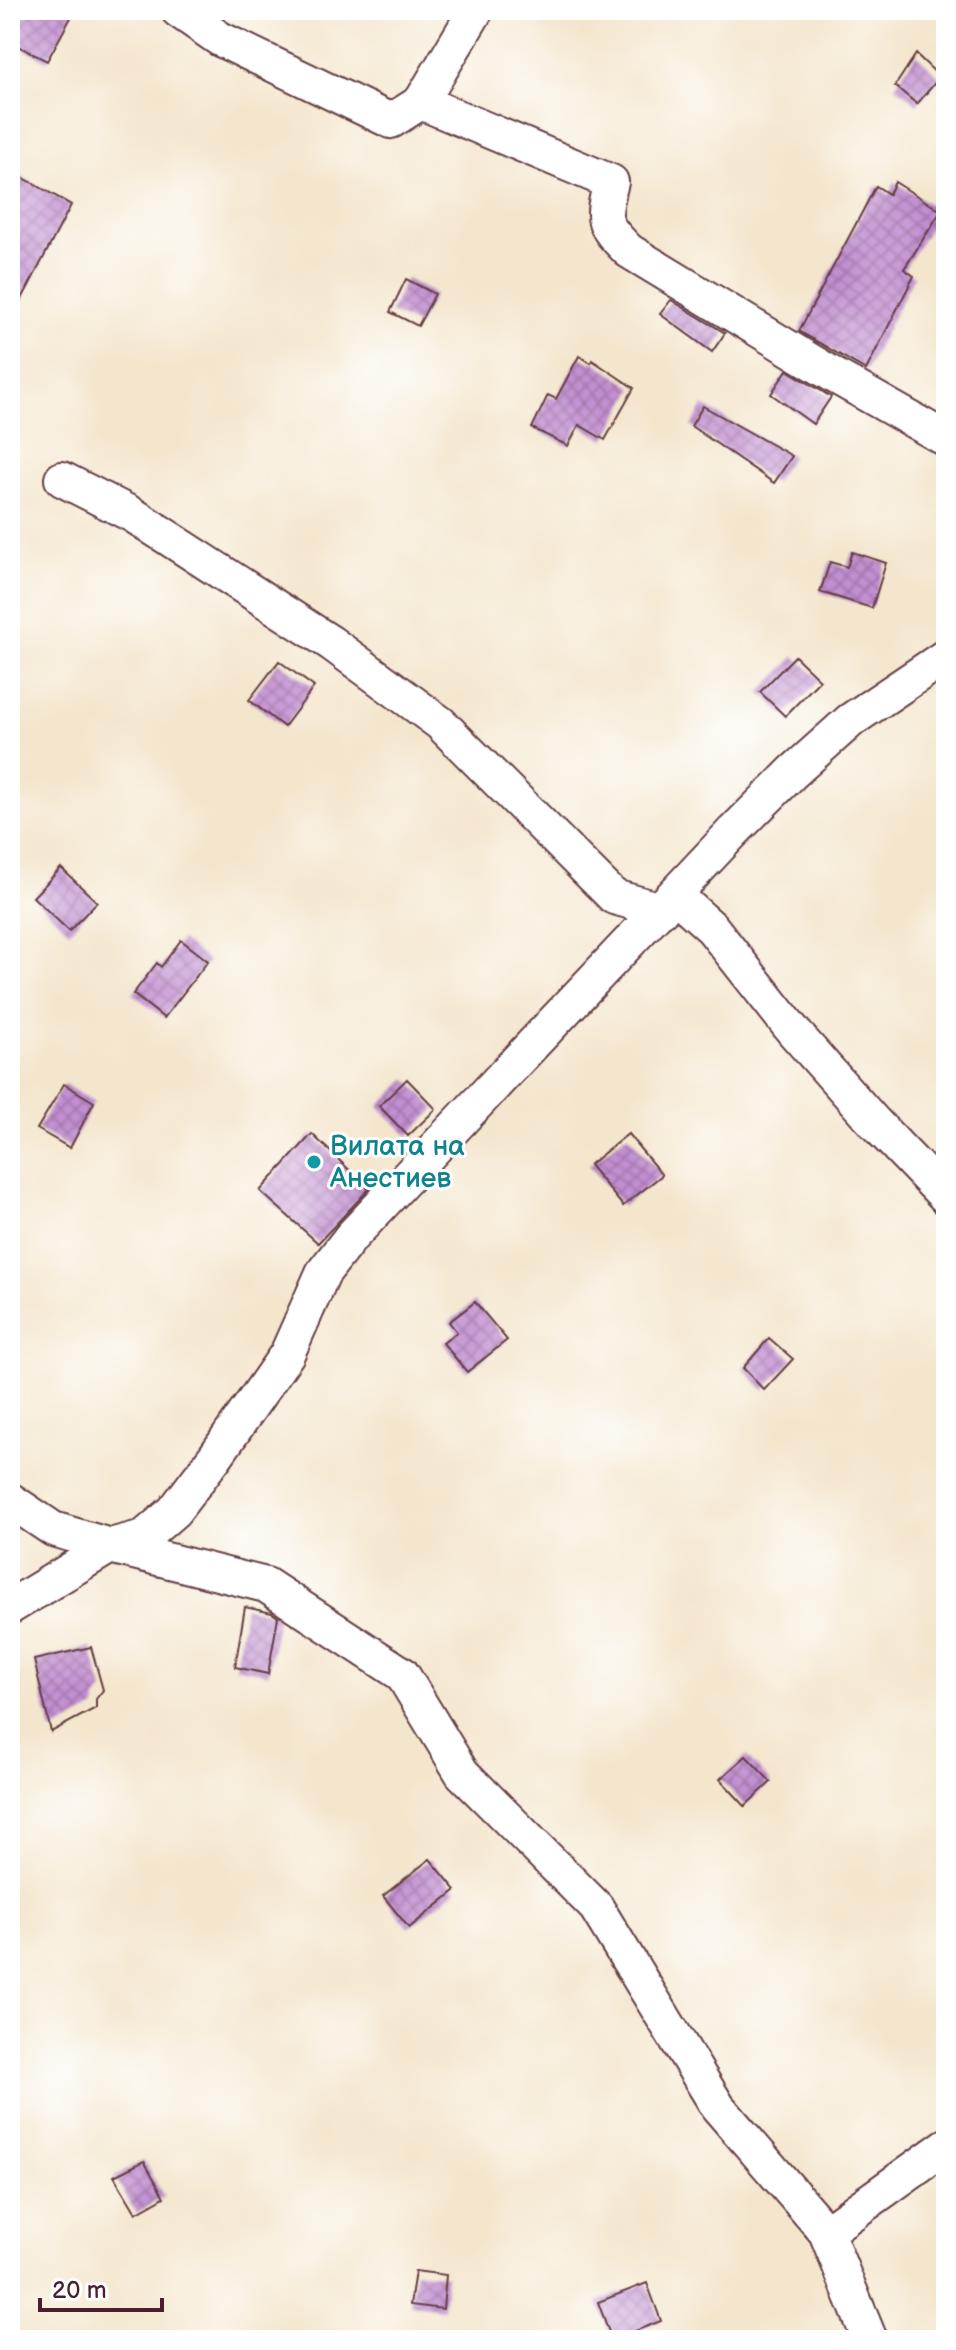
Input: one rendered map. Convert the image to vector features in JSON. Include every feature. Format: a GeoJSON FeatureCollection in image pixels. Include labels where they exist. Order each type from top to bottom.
{"type":"FeatureCollection","features":[{"type":"Feature","properties":{"kind":"street"},"geometry":{"type":"LineString","coordinates":[[178,10],[220,39],[391,121],[421,102],[476,10]]}},
{"type":"Feature","properties":{"kind":"street"},"geometry":{"type":"LineString","coordinates":[[421,102],[611,182],[604,211],[607,229],[629,251],[835,376],[946,439]]}},
{"type":"Feature","properties":{"kind":"street"},"geometry":{"type":"LineString","coordinates":[[62,479],[133,515],[331,643],[440,723],[614,897],[668,902],[712,928],[794,1032],[946,1197]]}},
{"type":"Feature","properties":{"kind":"street"},"geometry":{"type":"LineString","coordinates":[[10,1607],[110,1546],[144,1537],[174,1511],[287,1354],[323,1273],[351,1237],[793,772],[851,720],[946,656]]}},
{"type":"Feature","properties":{"kind":"street"},"geometry":{"type":"LineString","coordinates":[[10,1500],[53,1529],[266,1585],[402,1674],[462,1773],[596,1907],[718,2107],[826,2232],[870,2340]]}},
{"type":"Feature","properties":{"kind":"street"},"geometry":{"type":"LineString","coordinates":[[826,2232],[946,2146]]}},
{"type":"Feature","properties":{"kind":"building"},"geometry":{"type":"Polygon","coordinates":[[[10,10],[75,10],[47,61],[10,42],[10,10]]]}},
{"type":"Feature","properties":{"kind":"building"},"geometry":{"type":"Polygon","coordinates":[[[916,54],[940,77],[917,104],[895,86],[916,54]]]}},
{"type":"Feature","properties":{"kind":"building"},"geometry":{"type":"Polygon","coordinates":[[[10,170],[71,205],[10,322],[10,170]]]}},
{"type":"Feature","properties":{"kind":"building"},"geometry":{"type":"Polygon","coordinates":[[[895,182],[941,211],[904,269],[914,276],[866,370],[799,331],[876,186],[889,194],[895,182]]]}},
{"type":"Feature","properties":{"kind":"building"},"geometry":{"type":"Polygon","coordinates":[[[406,279],[435,294],[418,326],[390,312],[406,279]]]}},
{"type":"Feature","properties":{"kind":"building"},"geometry":{"type":"Polygon","coordinates":[[[671,300],[725,333],[712,352],[660,314],[671,300]]]}},
{"type":"Feature","properties":{"kind":"building"},"geometry":{"type":"Polygon","coordinates":[[[579,356],[591,363],[592,360],[634,388],[605,440],[579,425],[568,446],[532,428],[548,395],[556,399],[579,356]]]}},
{"type":"Feature","properties":{"kind":"building"},"geometry":{"type":"Polygon","coordinates":[[[787,370],[831,397],[813,424],[771,394],[787,370]]]}},
{"type":"Feature","properties":{"kind":"building"},"geometry":{"type":"Polygon","coordinates":[[[703,406],[792,456],[774,483],[691,426],[703,406]]]}},
{"type":"Feature","properties":{"kind":"building"},"geometry":{"type":"Polygon","coordinates":[[[852,552],[886,563],[872,608],[820,592],[830,562],[847,567],[852,552]]]}},
{"type":"Feature","properties":{"kind":"building"},"geometry":{"type":"Polygon","coordinates":[[[795,656],[820,680],[785,716],[760,692],[795,656]]]}},
{"type":"Feature","properties":{"kind":"building"},"geometry":{"type":"Polygon","coordinates":[[[279,661],[314,687],[284,727],[249,700],[279,661]]]}},
{"type":"Feature","properties":{"kind":"building"},"geometry":{"type":"Polygon","coordinates":[[[61,868],[97,902],[69,931],[33,897],[61,868]]]}},
{"type":"Feature","properties":{"kind":"building"},"geometry":{"type":"Polygon","coordinates":[[[181,940],[208,961],[164,1018],[133,994],[157,963],[161,967],[181,940]]]}},
{"type":"Feature","properties":{"kind":"building"},"geometry":{"type":"Polygon","coordinates":[[[407,1079],[436,1109],[408,1136],[379,1106],[407,1079]]]}},
{"type":"Feature","properties":{"kind":"building"},"geometry":{"type":"Polygon","coordinates":[[[64,1084],[94,1102],[70,1148],[37,1129],[64,1084]]]}},
{"type":"Feature","properties":{"kind":"building","name":"Вилата на Анестиев"},"geometry":{"type":"Polygon","coordinates":[[[312,1134],[369,1189],[318,1243],[260,1191],[312,1134]]]}},
{"type":"Feature","properties":{"kind":"building"},"geometry":{"type":"Polygon","coordinates":[[[628,1134],[662,1175],[623,1206],[589,1165],[628,1134]]]}},
{"type":"Feature","properties":{"kind":"building"},"geometry":{"type":"Polygon","coordinates":[[[475,1302],[507,1340],[467,1372],[443,1343],[457,1332],[449,1322],[475,1302]]]}},
{"type":"Feature","properties":{"kind":"building"},"geometry":{"type":"Polygon","coordinates":[[[769,1338],[793,1359],[764,1390],[743,1368],[769,1338]]]}},
{"type":"Feature","properties":{"kind":"building"},"geometry":{"type":"Polygon","coordinates":[[[245,1607],[278,1617],[268,1674],[235,1667],[245,1607]]]}},
{"type":"Feature","properties":{"kind":"building"},"geometry":{"type":"Polygon","coordinates":[[[91,1647],[103,1690],[96,1699],[96,1708],[51,1732],[34,1660],[91,1647]]]}},
{"type":"Feature","properties":{"kind":"building"},"geometry":{"type":"Polygon","coordinates":[[[746,1756],[771,1782],[745,1806],[720,1779],[746,1756]]]}},
{"type":"Feature","properties":{"kind":"building"},"geometry":{"type":"Polygon","coordinates":[[[430,1859],[456,1890],[409,1928],[383,1896],[430,1859]]]}},
{"type":"Feature","properties":{"kind":"building"},"geometry":{"type":"Polygon","coordinates":[[[144,2161],[164,2197],[136,2213],[114,2176],[144,2161]]]}},
{"type":"Feature","properties":{"kind":"building"},"geometry":{"type":"Polygon","coordinates":[[[415,2271],[446,2275],[443,2309],[410,2305],[415,2271]]]}},
{"type":"Feature","properties":{"kind":"building"},"geometry":{"type":"Polygon","coordinates":[[[647,2283],[661,2321],[612,2340],[598,2302],[647,2283]]]}},
{"type":"Feature","properties":{"kind":"place","name":"Вилата на Анестиев"},"geometry":{"type":"Point","coordinates":[314,1162]}}]}
